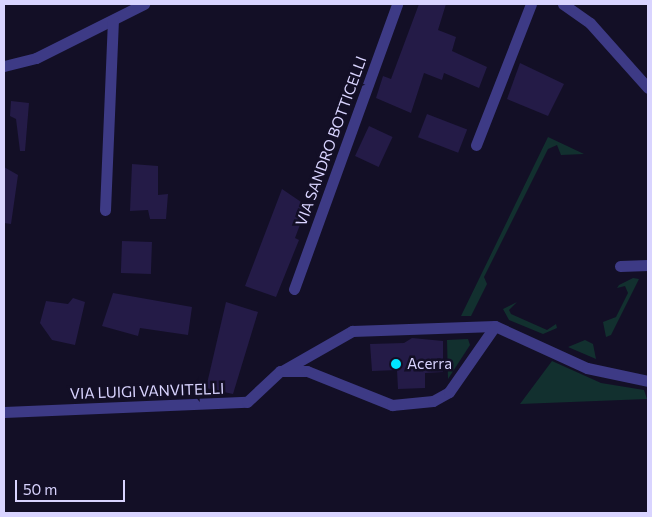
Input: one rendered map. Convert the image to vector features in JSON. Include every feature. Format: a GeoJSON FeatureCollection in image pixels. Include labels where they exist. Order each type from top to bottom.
{"type":"FeatureCollection","features":[{"type":"Feature","properties":{"kind":"street"},"geometry":{"type":"LineString","coordinates":[[4,66],[36,58],[144,4]]}},
{"type":"Feature","properties":{"kind":"street","name":"VIA SANDRO BOTTICELLI"},"geometry":{"type":"LineString","coordinates":[[294,289],[397,4]]}},
{"type":"Feature","properties":{"kind":"street"},"geometry":{"type":"LineString","coordinates":[[476,144],[530,4]]}},
{"type":"Feature","properties":{"kind":"street"},"geometry":{"type":"LineString","coordinates":[[563,4],[590,23],[648,88]]}},
{"type":"Feature","properties":{"kind":"street"},"geometry":{"type":"LineString","coordinates":[[105,210],[113,20]]}},
{"type":"Feature","properties":{"kind":"street"},"geometry":{"type":"LineString","coordinates":[[620,266],[648,265]]}},
{"type":"Feature","properties":{"kind":"street"},"geometry":{"type":"LineString","coordinates":[[280,372],[307,371],[392,405],[433,401],[449,392],[495,326]]}},
{"type":"Feature","properties":{"kind":"street","name":"VIA LUIGI VANVITELLI"},"geometry":{"type":"LineString","coordinates":[[4,412],[247,402],[280,372],[352,331],[495,326],[587,368],[648,381]]}},
{"type":"Feature","properties":{"kind":"green space"},"geometry":{"type":"Polygon","coordinates":[[[548,137],[584,154],[561,155],[557,145],[548,149],[484,277],[487,284],[471,316],[461,316],[548,137]]]}},
{"type":"Feature","properties":{"kind":"green space"},"geometry":{"type":"Polygon","coordinates":[[[633,278],[639,279],[611,335],[606,337],[603,322],[616,317],[628,293],[625,286],[617,288],[633,278]]]}},
{"type":"Feature","properties":{"kind":"green space"},"geometry":{"type":"Polygon","coordinates":[[[517,302],[509,310],[511,314],[547,330],[556,324],[557,328],[543,334],[509,320],[503,309],[517,302]]]}},
{"type":"Feature","properties":{"kind":"green space"},"geometry":{"type":"Polygon","coordinates":[[[468,339],[470,345],[448,379],[447,340],[468,339]]]}},
{"type":"Feature","properties":{"kind":"green space"},"geometry":{"type":"Polygon","coordinates":[[[585,340],[593,344],[596,359],[568,347],[585,340]]]}},
{"type":"Feature","properties":{"kind":"green space"},"geometry":{"type":"Polygon","coordinates":[[[552,361],[601,383],[644,390],[647,399],[520,404],[552,361]]]}},
{"type":"Feature","properties":{"kind":"building"},"geometry":{"type":"Polygon","coordinates":[[[419,4],[446,4],[438,30],[456,37],[452,51],[487,67],[479,88],[444,73],[442,80],[424,73],[411,113],[376,98],[383,76],[391,79],[419,4]]]}},
{"type":"Feature","properties":{"kind":"building"},"geometry":{"type":"Polygon","coordinates":[[[520,63],[564,84],[548,116],[507,99],[520,63]]]}},
{"type":"Feature","properties":{"kind":"building"},"geometry":{"type":"Polygon","coordinates":[[[11,101],[29,103],[25,151],[20,151],[16,119],[10,116],[11,101]]]}},
{"type":"Feature","properties":{"kind":"building"},"geometry":{"type":"Polygon","coordinates":[[[427,114],[467,129],[458,153],[418,137],[427,114]]]}},
{"type":"Feature","properties":{"kind":"building"},"geometry":{"type":"Polygon","coordinates":[[[369,126],[393,137],[379,167],[355,156],[369,126]]]}},
{"type":"Feature","properties":{"kind":"building"},"geometry":{"type":"Polygon","coordinates":[[[132,164],[158,166],[158,195],[168,194],[166,219],[150,219],[148,210],[130,211],[132,164]]]}},
{"type":"Feature","properties":{"kind":"building"},"geometry":{"type":"Polygon","coordinates":[[[4,167],[18,175],[11,224],[4,223],[4,167]]]}},
{"type":"Feature","properties":{"kind":"building"},"geometry":{"type":"Polygon","coordinates":[[[282,189],[307,206],[295,238],[299,240],[276,297],[245,286],[282,189]]]}},
{"type":"Feature","properties":{"kind":"building"},"geometry":{"type":"Polygon","coordinates":[[[122,241],[152,242],[151,274],[121,273],[122,241]]]}},
{"type":"Feature","properties":{"kind":"building"},"geometry":{"type":"Polygon","coordinates":[[[113,293],[192,307],[188,335],[140,328],[138,336],[102,326],[113,293]]]}},
{"type":"Feature","properties":{"kind":"building"},"geometry":{"type":"Polygon","coordinates":[[[73,298],[85,302],[75,345],[52,340],[40,323],[46,301],[68,304],[73,298]]]}},
{"type":"Feature","properties":{"kind":"building"},"geometry":{"type":"Polygon","coordinates":[[[226,302],[258,312],[233,394],[206,388],[226,302]]]}},
{"type":"Feature","properties":{"kind":"building"},"geometry":{"type":"Polygon","coordinates":[[[412,338],[443,341],[443,372],[425,373],[425,388],[398,389],[397,370],[372,371],[370,344],[404,343],[412,338]]]}},
{"type":"Feature","properties":{"kind":"place","name":"Acerra"},"geometry":{"type":"Point","coordinates":[396,364]}}]}
